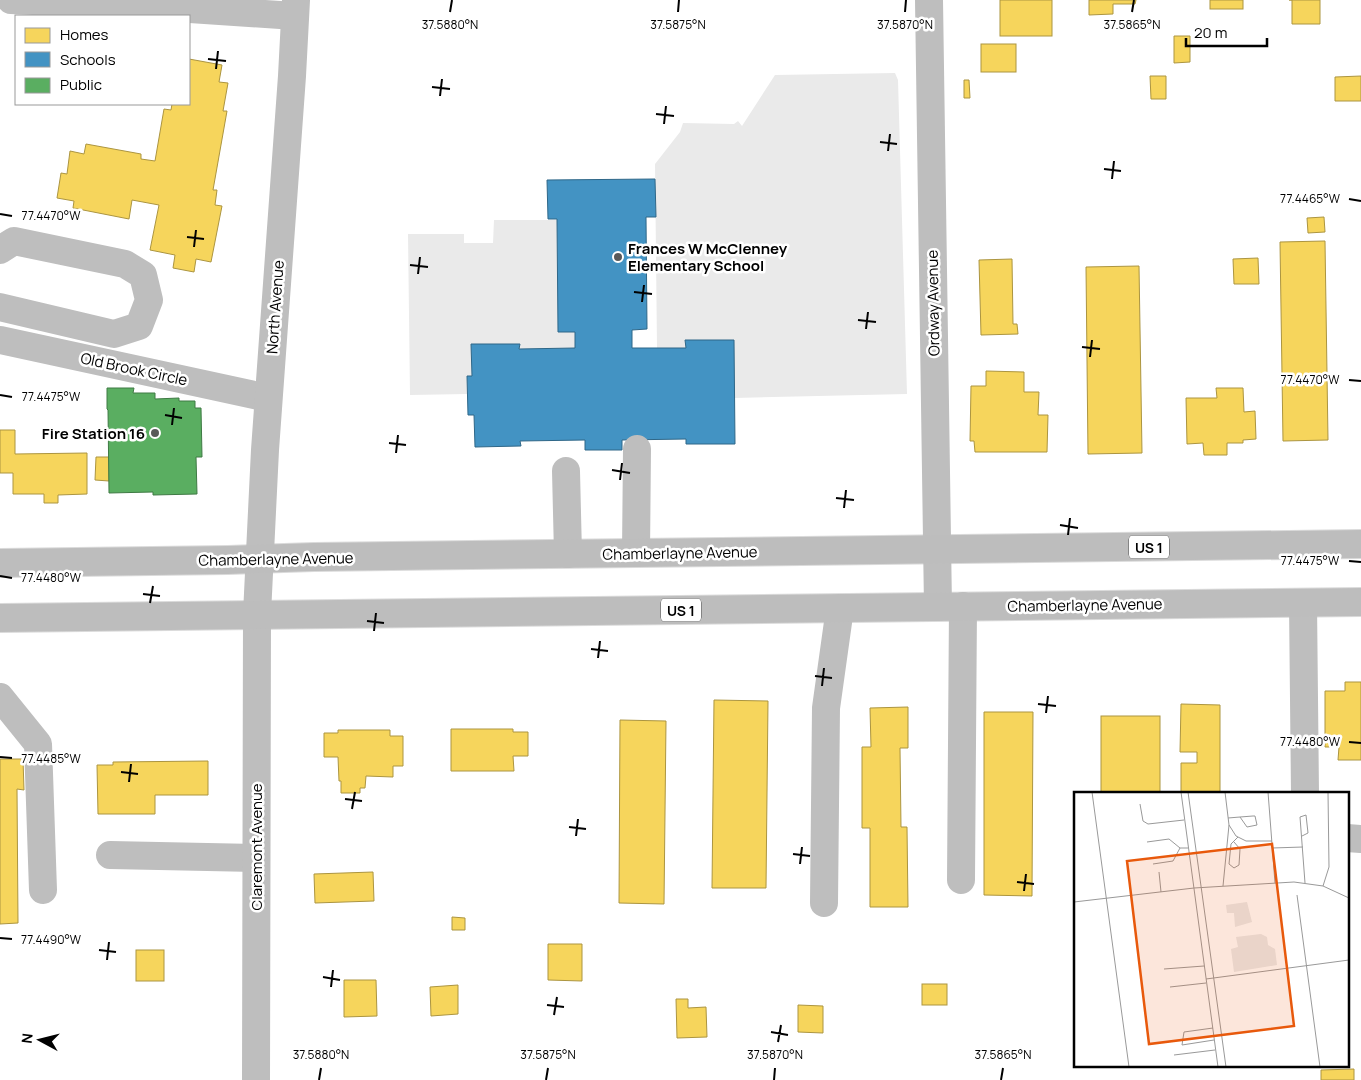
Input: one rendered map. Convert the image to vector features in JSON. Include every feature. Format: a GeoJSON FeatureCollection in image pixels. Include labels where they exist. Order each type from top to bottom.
{"type":"FeatureCollection","features":[{"type":"Feature","properties":{"kind":"main road","name":"Chamberlayne Avenue"},"geometry":{"type":"LineString","coordinates":[[0,563],[1361,544]]}},
{"type":"Feature","properties":{"kind":"main road","name":"Chamberlayne Avenue"},"geometry":{"type":"LineString","coordinates":[[0,618],[1361,602]]}},
{"type":"Feature","properties":{"kind":"street"},"geometry":{"type":"LineString","coordinates":[[28,0],[145,6],[296,8]]}},
{"type":"Feature","properties":{"kind":"street","name":"Ordway Avenue"},"geometry":{"type":"LineString","coordinates":[[929,0],[937,549],[950,606],[961,880]]}},
{"type":"Feature","properties":{"kind":"street","name":"North Avenue"},"geometry":{"type":"LineString","coordinates":[[257,614],[268,398],[296,8]]}},
{"type":"Feature","properties":{"kind":"street"},"geometry":{"type":"LineString","coordinates":[[0,250],[14,241],[125,264],[144,275],[149,300],[138,326],[114,334],[0,307]]}},
{"type":"Feature","properties":{"kind":"street","name":"Old Brook Circle"},"geometry":{"type":"LineString","coordinates":[[0,340],[268,398]]}},
{"type":"Feature","properties":{"kind":"street"},"geometry":{"type":"LineString","coordinates":[[636,553],[637,450]]}},
{"type":"Feature","properties":{"kind":"street"},"geometry":{"type":"LineString","coordinates":[[566,471],[568,554]]}},
{"type":"Feature","properties":{"kind":"street"},"geometry":{"type":"LineString","coordinates":[[1303,603],[1305,792]]}},
{"type":"Feature","properties":{"kind":"street"},"geometry":{"type":"LineString","coordinates":[[824,903],[826,708],[840,608]]}},
{"type":"Feature","properties":{"kind":"street","name":"Claremont Avenue"},"geometry":{"type":"LineString","coordinates":[[256,1080],[257,614]]}},
{"type":"Feature","properties":{"kind":"street"},"geometry":{"type":"LineString","coordinates":[[0,697],[38,744],[43,890]]}},
{"type":"Feature","properties":{"kind":"street"},"geometry":{"type":"LineString","coordinates":[[1348,838],[1361,839]]}},
{"type":"Feature","properties":{"kind":"street"},"geometry":{"type":"LineString","coordinates":[[110,856],[256,858]]}},
{"type":"Feature","properties":{"kind":"shaded area"},"geometry":{"type":"Polygon","coordinates":[[[895,73],[898,80],[907,394],[734,398],[734,340],[686,340],[686,348],[657,348],[655,164],[680,132],[683,123],[734,124],[738,121],[742,126],[775,75],[895,73]]]}},
{"type":"Feature","properties":{"kind":"shaded area"},"geometry":{"type":"Polygon","coordinates":[[[494,220],[557,220],[558,331],[575,332],[575,348],[519,349],[519,344],[472,344],[472,376],[467,376],[467,394],[410,395],[408,234],[464,234],[464,243],[493,243],[494,220]]]}},
{"type":"Feature","properties":{"kind":"building: Homes"},"geometry":{"type":"Polygon","coordinates":[[[1000,0],[1052,0],[1052,36],[1000,36],[1000,0]]]}},
{"type":"Feature","properties":{"kind":"building: Homes"},"geometry":{"type":"Polygon","coordinates":[[[1089,0],[1136,0],[1135,4],[1113,4],[1113,14],[1089,15],[1089,0]]]}},
{"type":"Feature","properties":{"kind":"building: Homes"},"geometry":{"type":"Polygon","coordinates":[[[1210,0],[1243,0],[1243,9],[1210,9],[1210,0]]]}},
{"type":"Feature","properties":{"kind":"building: Homes"},"geometry":{"type":"Polygon","coordinates":[[[1292,0],[1320,0],[1320,24],[1292,24],[1292,0]]]}},
{"type":"Feature","properties":{"kind":"building: Homes"},"geometry":{"type":"Polygon","coordinates":[[[1174,36],[1190,36],[1190,62],[1174,63],[1174,36]]]}},
{"type":"Feature","properties":{"kind":"building: Homes"},"geometry":{"type":"Polygon","coordinates":[[[981,44],[1016,44],[1016,72],[981,72],[981,44]]]}},
{"type":"Feature","properties":{"kind":"building: Homes"},"geometry":{"type":"Polygon","coordinates":[[[190,59],[222,65],[219,82],[228,83],[223,111],[227,111],[213,190],[217,190],[215,205],[222,206],[211,262],[196,259],[194,272],[173,268],[175,255],[150,250],[159,205],[132,200],[129,219],[73,208],[74,201],[57,198],[61,173],[67,174],[70,151],[84,154],[86,144],[141,154],[141,159],[155,161],[164,109],[171,110],[172,105],[190,105],[190,59]]]}},
{"type":"Feature","properties":{"kind":"building: Homes"},"geometry":{"type":"Polygon","coordinates":[[[1150,76],[1166,76],[1166,99],[1151,99],[1150,76]]]}},
{"type":"Feature","properties":{"kind":"building: Homes"},"geometry":{"type":"Polygon","coordinates":[[[1361,76],[1361,101],[1335,101],[1335,77],[1361,76]]]}},
{"type":"Feature","properties":{"kind":"building: Homes"},"geometry":{"type":"Polygon","coordinates":[[[964,80],[969,80],[970,98],[964,98],[964,80]]]}},
{"type":"Feature","properties":{"kind":"building: Homes"},"geometry":{"type":"Polygon","coordinates":[[[1324,217],[1325,232],[1308,233],[1307,218],[1324,217]]]}},
{"type":"Feature","properties":{"kind":"building: Homes"},"geometry":{"type":"Polygon","coordinates":[[[1325,241],[1328,440],[1283,441],[1280,242],[1325,241]]]}},
{"type":"Feature","properties":{"kind":"building: Homes"},"geometry":{"type":"Polygon","coordinates":[[[1258,258],[1259,284],[1234,284],[1233,259],[1258,258]]]}},
{"type":"Feature","properties":{"kind":"building: Homes"},"geometry":{"type":"Polygon","coordinates":[[[1012,259],[1013,324],[1017,324],[1018,334],[981,335],[979,260],[1012,259]]]}},
{"type":"Feature","properties":{"kind":"building: Homes"},"geometry":{"type":"Polygon","coordinates":[[[1139,266],[1142,453],[1088,454],[1086,267],[1139,266]]]}},
{"type":"Feature","properties":{"kind":"building: Homes"},"geometry":{"type":"Polygon","coordinates":[[[986,371],[1024,372],[1024,392],[1039,392],[1038,415],[1048,415],[1047,452],[975,452],[974,441],[970,441],[971,386],[986,386],[986,371]]]}},
{"type":"Feature","properties":{"kind":"building: Homes"},"geometry":{"type":"Polygon","coordinates":[[[1216,388],[1243,388],[1244,412],[1255,411],[1256,439],[1243,440],[1243,443],[1227,443],[1227,455],[1204,455],[1203,443],[1187,444],[1186,398],[1217,398],[1216,388]]]}},
{"type":"Feature","properties":{"kind":"building: Homes"},"geometry":{"type":"Polygon","coordinates":[[[0,430],[15,430],[15,454],[87,453],[87,494],[58,495],[58,503],[44,503],[44,494],[13,494],[13,473],[0,473],[0,430]]]}},
{"type":"Feature","properties":{"kind":"building: Homes"},"geometry":{"type":"Polygon","coordinates":[[[96,457],[109,457],[109,481],[95,480],[96,457]]]}},
{"type":"Feature","properties":{"kind":"building: Homes"},"geometry":{"type":"Polygon","coordinates":[[[1345,682],[1361,682],[1361,760],[1338,760],[1339,747],[1325,747],[1325,691],[1345,691],[1345,682]]]}},
{"type":"Feature","properties":{"kind":"building: Homes"},"geometry":{"type":"Polygon","coordinates":[[[714,700],[768,701],[766,888],[712,888],[714,700]]]}},
{"type":"Feature","properties":{"kind":"building: Homes"},"geometry":{"type":"Polygon","coordinates":[[[1181,704],[1220,705],[1220,792],[1181,792],[1181,763],[1197,763],[1197,752],[1180,752],[1181,704]]]}},
{"type":"Feature","properties":{"kind":"building: Homes"},"geometry":{"type":"Polygon","coordinates":[[[908,707],[908,748],[900,748],[901,827],[907,827],[908,907],[870,907],[870,828],[862,828],[862,747],[871,747],[870,708],[908,707]]]}},
{"type":"Feature","properties":{"kind":"building: Homes"},"geometry":{"type":"Polygon","coordinates":[[[984,712],[1033,712],[1032,896],[984,895],[984,712]]]}},
{"type":"Feature","properties":{"kind":"building: Homes"},"geometry":{"type":"Polygon","coordinates":[[[1101,716],[1160,716],[1160,792],[1101,792],[1101,716]]]}},
{"type":"Feature","properties":{"kind":"building: Homes"},"geometry":{"type":"Polygon","coordinates":[[[620,720],[666,721],[664,904],[619,903],[620,720]]]}},
{"type":"Feature","properties":{"kind":"building: Homes"},"geometry":{"type":"Polygon","coordinates":[[[451,729],[513,729],[513,732],[528,732],[528,756],[513,756],[514,771],[451,771],[451,729]]]}},
{"type":"Feature","properties":{"kind":"building: Homes"},"geometry":{"type":"Polygon","coordinates":[[[338,730],[390,730],[390,736],[403,736],[403,766],[393,766],[393,777],[366,776],[365,788],[360,788],[360,793],[341,793],[338,757],[324,757],[324,733],[338,733],[338,730]]]}},
{"type":"Feature","properties":{"kind":"building: Homes"},"geometry":{"type":"Polygon","coordinates":[[[0,759],[23,759],[24,790],[17,789],[18,923],[0,924],[0,759]]]}},
{"type":"Feature","properties":{"kind":"building: Homes"},"geometry":{"type":"Polygon","coordinates":[[[208,761],[208,795],[155,795],[155,814],[98,814],[97,765],[113,765],[113,762],[208,761]]]}},
{"type":"Feature","properties":{"kind":"building: Homes"},"geometry":{"type":"Polygon","coordinates":[[[373,872],[374,901],[315,903],[314,874],[373,872]]]}},
{"type":"Feature","properties":{"kind":"building: Homes"},"geometry":{"type":"Polygon","coordinates":[[[452,917],[465,918],[465,930],[452,930],[452,917]]]}},
{"type":"Feature","properties":{"kind":"building: Homes"},"geometry":{"type":"Polygon","coordinates":[[[548,944],[582,944],[582,981],[548,980],[548,944]]]}},
{"type":"Feature","properties":{"kind":"building: Homes"},"geometry":{"type":"Polygon","coordinates":[[[136,950],[164,950],[164,981],[136,981],[136,950]]]}},
{"type":"Feature","properties":{"kind":"building: Homes"},"geometry":{"type":"Polygon","coordinates":[[[344,980],[376,980],[377,1016],[344,1017],[344,980]]]}},
{"type":"Feature","properties":{"kind":"building: Homes"},"geometry":{"type":"Polygon","coordinates":[[[922,984],[947,984],[947,1005],[922,1005],[922,984]]]}},
{"type":"Feature","properties":{"kind":"building: Homes"},"geometry":{"type":"Polygon","coordinates":[[[458,985],[458,1014],[431,1016],[430,987],[458,985]]]}},
{"type":"Feature","properties":{"kind":"building: Homes"},"geometry":{"type":"Polygon","coordinates":[[[676,999],[688,999],[688,1008],[706,1007],[707,1037],[677,1038],[676,999]]]}},
{"type":"Feature","properties":{"kind":"building: Homes"},"geometry":{"type":"Polygon","coordinates":[[[798,1005],[823,1006],[823,1033],[798,1032],[798,1005]]]}},
{"type":"Feature","properties":{"kind":"building: Homes"},"geometry":{"type":"Polygon","coordinates":[[[1354,1069],[1354,1080],[1321,1080],[1321,1070],[1354,1069]]]}},
{"type":"Feature","properties":{"kind":"building: Schools"},"geometry":{"type":"Polygon","coordinates":[[[655,179],[656,217],[646,217],[647,329],[632,330],[632,348],[686,348],[685,340],[734,340],[735,444],[686,444],[686,439],[622,440],[622,450],[585,450],[585,440],[520,441],[521,446],[475,447],[474,415],[468,415],[467,376],[472,376],[471,344],[520,344],[519,349],[575,348],[575,332],[558,332],[557,219],[548,219],[547,180],[655,179]]]}},
{"type":"Feature","properties":{"kind":"building: Public","name":"Fire Station 16"},"geometry":{"type":"Polygon","coordinates":[[[107,388],[134,388],[133,393],[155,393],[155,399],[179,398],[179,401],[195,401],[195,408],[201,408],[202,457],[196,457],[197,494],[109,493],[107,388]]]}},
{"type":"Feature","properties":{"kind":"place","name":"Frances W McClenney Elementary School"},"geometry":{"type":"Point","coordinates":[618,257]}},
{"type":"Feature","properties":{"kind":"place","name":"Fire Station 16"},"geometry":{"type":"Point","coordinates":[155,433]}}]}
